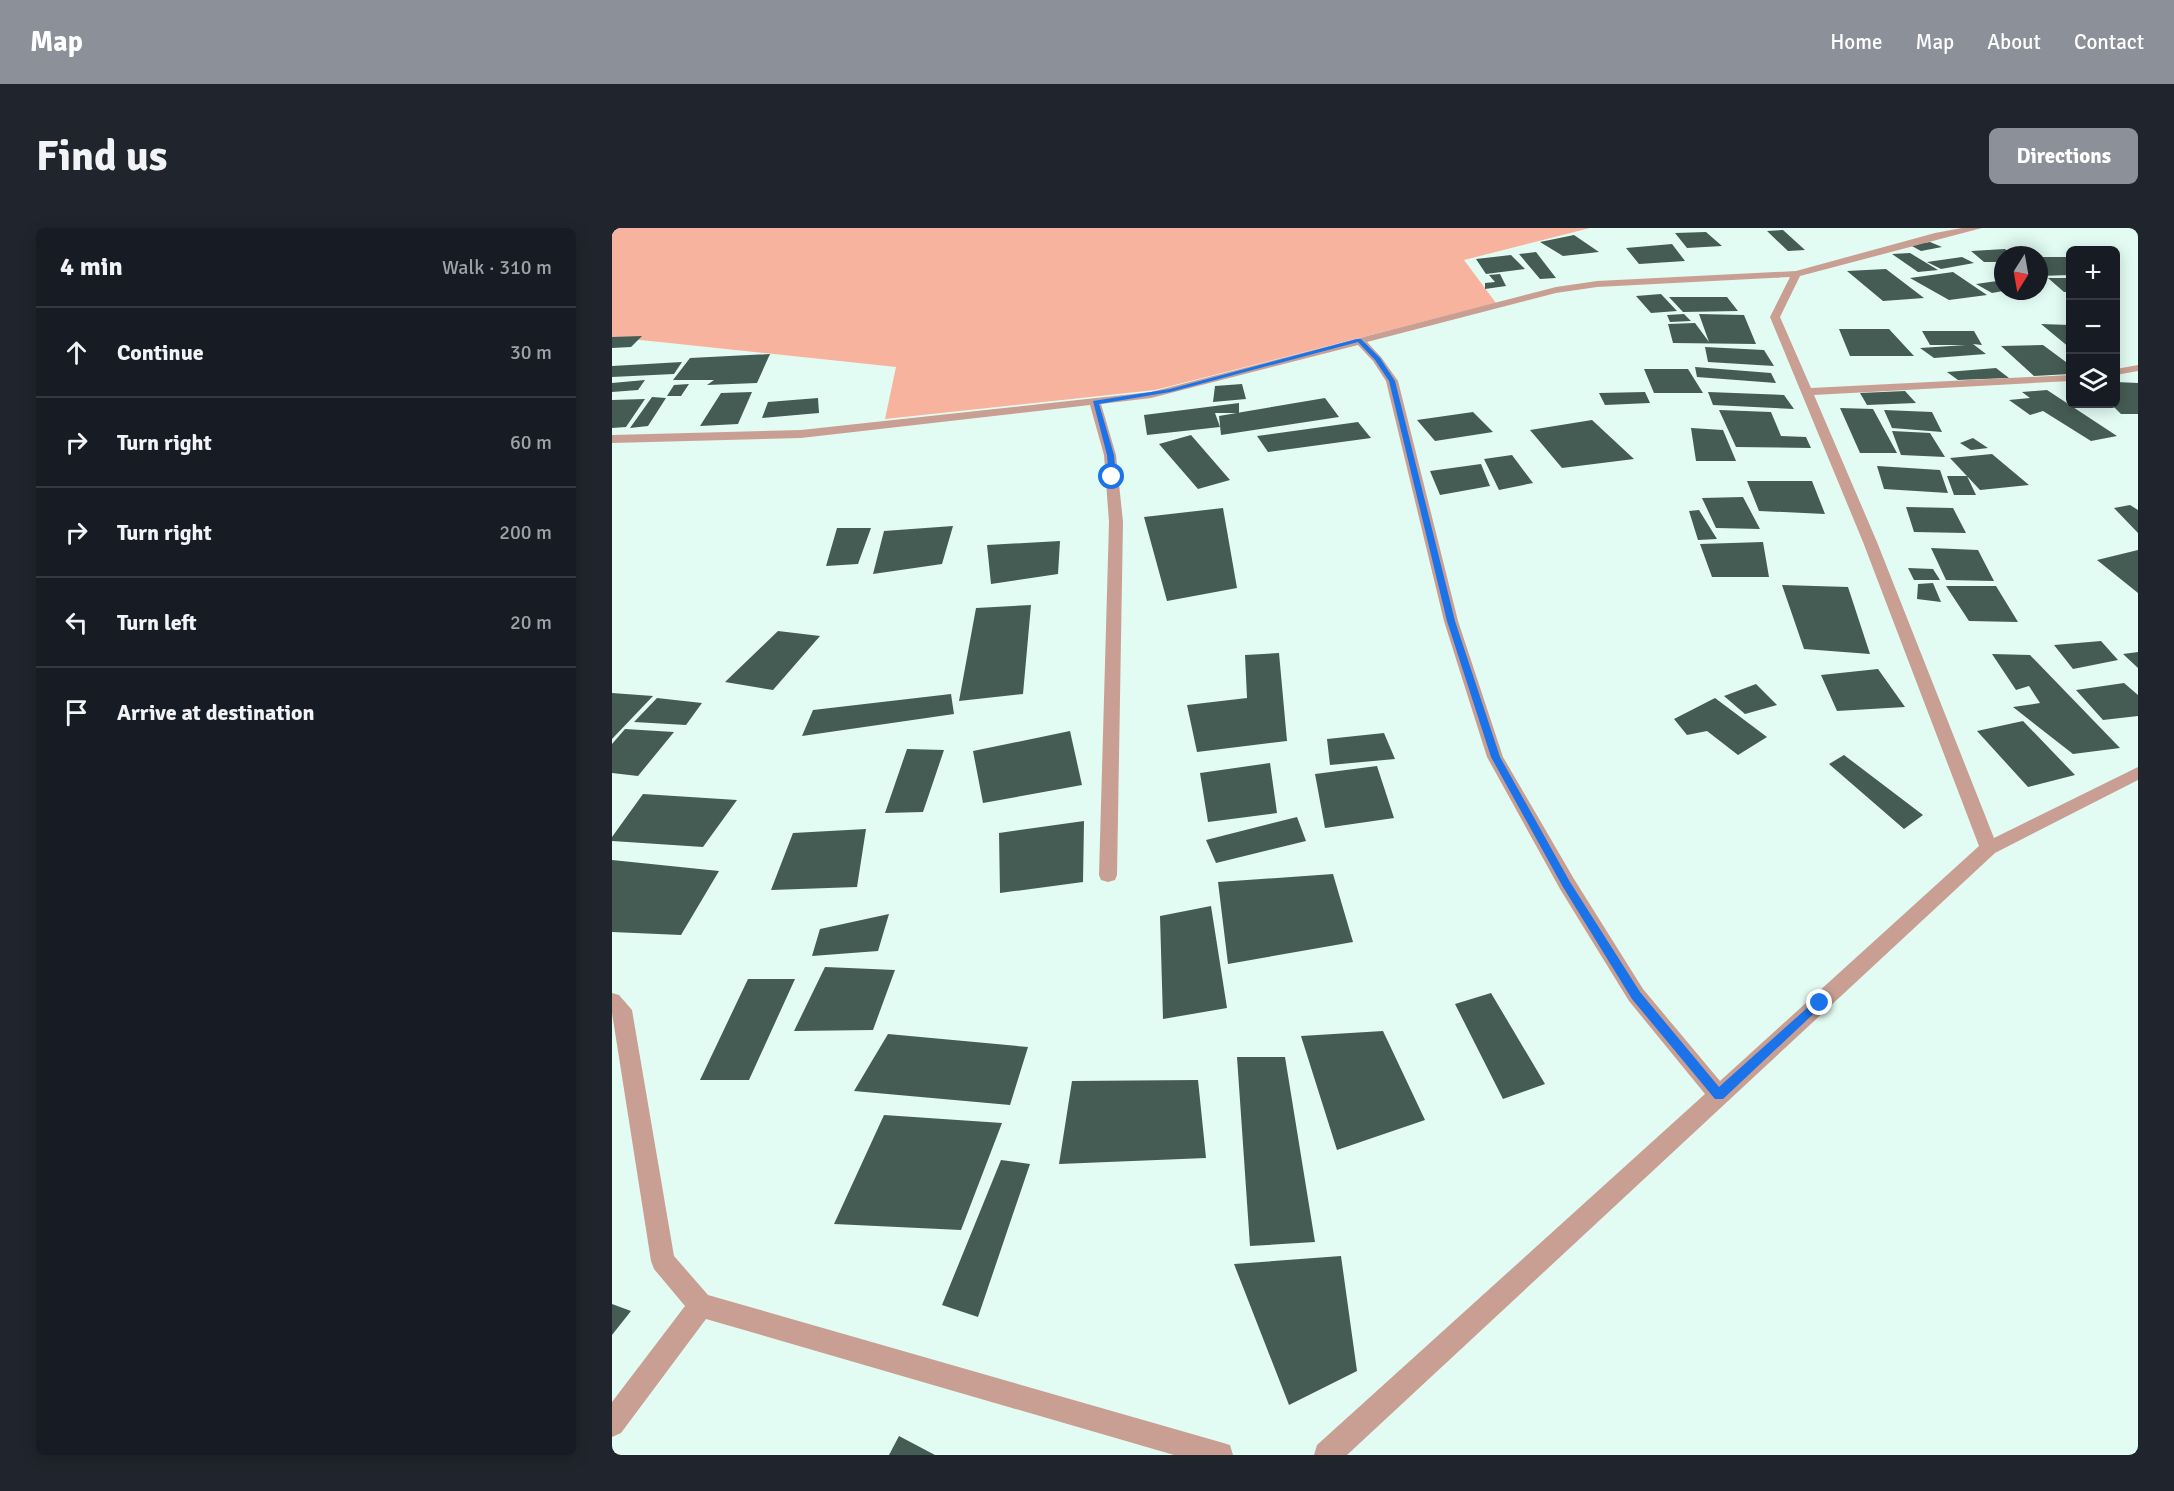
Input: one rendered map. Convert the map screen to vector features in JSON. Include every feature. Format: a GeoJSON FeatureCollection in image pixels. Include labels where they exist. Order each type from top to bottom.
{"type":"FeatureCollection","features":[{"type":"Feature","properties":{"kind":"street"},"geometry":{"type":"LineString","coordinates":[[612,439],[801,434],[1095,402],[1170,391],[1556,290],[1597,284],[1796,274],[1938,234],[1977,228]]}},
{"type":"Feature","properties":{"kind":"street"},"geometry":{"type":"LineString","coordinates":[[1796,274],[1775,316],[1870,542],[1989,848]]}},
{"type":"Feature","properties":{"kind":"street"},"geometry":{"type":"LineString","coordinates":[[1359,340],[1377,359],[1392,381],[1451,621],[1495,757],[1567,884],[1636,995],[1719,1095]]}},
{"type":"Feature","properties":{"kind":"street"},"geometry":{"type":"LineString","coordinates":[[2120,371],[2138,368]]}},
{"type":"Feature","properties":{"kind":"street"},"geometry":{"type":"LineString","coordinates":[[1808,393],[2066,378]]}},
{"type":"Feature","properties":{"kind":"street"},"geometry":{"type":"LineString","coordinates":[[1095,402],[1110,455],[1116,522],[1108,875]]}},
{"type":"Feature","properties":{"kind":"street"},"geometry":{"type":"LineString","coordinates":[[1327,1455],[1989,848],[2138,773]]}},
{"type":"Feature","properties":{"kind":"street"},"geometry":{"type":"LineString","coordinates":[[612,1001],[622,1010],[663,1261],[700,1305],[1220,1455]]}},
{"type":"Feature","properties":{"kind":"street"},"geometry":{"type":"LineString","coordinates":[[612,1424],[700,1305]]}},
{"type":"Feature","properties":{"kind":"shaded area"},"geometry":{"type":"Polygon","coordinates":[[[612,228],[1590,228],[1464,260],[1496,303],[1155,390],[885,419],[896,367],[612,337],[612,228]]]}},
{"type":"Feature","properties":{"kind":"building"},"geometry":{"type":"Polygon","coordinates":[[[1783,230],[1805,250],[1788,251],[1767,231],[1783,230]]]}},
{"type":"Feature","properties":{"kind":"building"},"geometry":{"type":"Polygon","coordinates":[[[1706,232],[1722,246],[1687,248],[1675,233],[1706,232]]]}},
{"type":"Feature","properties":{"kind":"building"},"geometry":{"type":"Polygon","coordinates":[[[1574,235],[1599,252],[1563,256],[1540,242],[1574,235]]]}},
{"type":"Feature","properties":{"kind":"building"},"geometry":{"type":"Polygon","coordinates":[[[1930,242],[1942,247],[1921,251],[1910,245],[1930,242]]]}},
{"type":"Feature","properties":{"kind":"building"},"geometry":{"type":"Polygon","coordinates":[[[1672,244],[1685,261],[1639,264],[1626,248],[1672,244]]]}},
{"type":"Feature","properties":{"kind":"building"},"geometry":{"type":"Polygon","coordinates":[[[1994,250],[1994,262],[1984,262],[1971,251],[1994,250]]]}},
{"type":"Feature","properties":{"kind":"building"},"geometry":{"type":"Polygon","coordinates":[[[1536,252],[1556,278],[1540,279],[1519,254],[1536,252]]]}},
{"type":"Feature","properties":{"kind":"building"},"geometry":{"type":"Polygon","coordinates":[[[1910,253],[1938,270],[1918,272],[1892,254],[1910,253]]]}},
{"type":"Feature","properties":{"kind":"building"},"geometry":{"type":"Polygon","coordinates":[[[1511,255],[1525,269],[1486,274],[1476,259],[1511,255]]]}},
{"type":"Feature","properties":{"kind":"building"},"geometry":{"type":"Polygon","coordinates":[[[1962,257],[1974,263],[1941,269],[1927,262],[1962,257]]]}},
{"type":"Feature","properties":{"kind":"building"},"geometry":{"type":"Polygon","coordinates":[[[2048,257],[2066,257],[2066,275],[2048,276],[2048,257]]]}},
{"type":"Feature","properties":{"kind":"building"},"geometry":{"type":"Polygon","coordinates":[[[1886,269],[1924,298],[1883,301],[1847,271],[1886,269]]]}},
{"type":"Feature","properties":{"kind":"building"},"geometry":{"type":"Polygon","coordinates":[[[1953,272],[1987,295],[1949,300],[1910,278],[1953,272]]]}},
{"type":"Feature","properties":{"kind":"building"},"geometry":{"type":"Polygon","coordinates":[[[1500,274],[1506,286],[1485,289],[1485,283],[1495,282],[1489,275],[1500,274]]]}},
{"type":"Feature","properties":{"kind":"building"},"geometry":{"type":"Polygon","coordinates":[[[2048,278],[2066,278],[2066,292],[2048,278]]]}},
{"type":"Feature","properties":{"kind":"building"},"geometry":{"type":"Polygon","coordinates":[[[1994,281],[1994,293],[1992,293],[1976,284],[1994,281]]]}},
{"type":"Feature","properties":{"kind":"building"},"geometry":{"type":"Polygon","coordinates":[[[1661,294],[1677,311],[1651,313],[1636,296],[1661,294]]]}},
{"type":"Feature","properties":{"kind":"building"},"geometry":{"type":"Polygon","coordinates":[[[1669,297],[1727,297],[1738,311],[1683,312],[1669,297]]]}},
{"type":"Feature","properties":{"kind":"building"},"geometry":{"type":"Polygon","coordinates":[[[1684,314],[1691,321],[1670,322],[1667,315],[1684,314]]]}},
{"type":"Feature","properties":{"kind":"building"},"geometry":{"type":"Polygon","coordinates":[[[1699,314],[1744,315],[1756,344],[1673,343],[1668,324],[1695,323],[1709,342],[1699,314]]]}},
{"type":"Feature","properties":{"kind":"building"},"geometry":{"type":"Polygon","coordinates":[[[2041,324],[2066,325],[2066,345],[2041,324]]]}},
{"type":"Feature","properties":{"kind":"building"},"geometry":{"type":"Polygon","coordinates":[[[1839,329],[1889,329],[1914,356],[1850,356],[1839,329]]]}},
{"type":"Feature","properties":{"kind":"building"},"geometry":{"type":"Polygon","coordinates":[[[1922,331],[1974,331],[1982,345],[1973,344],[1986,354],[1934,358],[1920,348],[1966,345],[1930,345],[1922,331]]]}},
{"type":"Feature","properties":{"kind":"building"},"geometry":{"type":"Polygon","coordinates":[[[642,336],[631,347],[612,348],[612,337],[642,336]]]}},
{"type":"Feature","properties":{"kind":"building"},"geometry":{"type":"Polygon","coordinates":[[[2043,345],[2066,362],[2066,374],[2034,376],[2001,346],[2043,345]]]}},
{"type":"Feature","properties":{"kind":"building"},"geometry":{"type":"Polygon","coordinates":[[[1705,347],[1764,350],[1774,366],[1708,362],[1705,347]]]}},
{"type":"Feature","properties":{"kind":"building"},"geometry":{"type":"Polygon","coordinates":[[[770,354],[757,383],[707,385],[714,380],[673,380],[690,358],[770,354]]]}},
{"type":"Feature","properties":{"kind":"building"},"geometry":{"type":"Polygon","coordinates":[[[682,362],[674,374],[612,377],[612,366],[682,362]]]}},
{"type":"Feature","properties":{"kind":"building"},"geometry":{"type":"Polygon","coordinates":[[[1695,367],[1771,373],[1776,383],[1697,377],[1695,367]]]}},
{"type":"Feature","properties":{"kind":"building"},"geometry":{"type":"Polygon","coordinates":[[[1996,368],[2009,378],[1958,380],[1947,372],[1996,368]]]}},
{"type":"Feature","properties":{"kind":"building"},"geometry":{"type":"Polygon","coordinates":[[[1644,369],[1688,369],[1703,393],[1654,393],[1644,369]]]}},
{"type":"Feature","properties":{"kind":"building"},"geometry":{"type":"Polygon","coordinates":[[[645,380],[638,390],[612,392],[612,383],[645,380]]]}},
{"type":"Feature","properties":{"kind":"building"},"geometry":{"type":"Polygon","coordinates":[[[2120,382],[2138,383],[2138,414],[2121,414],[2115,408],[2120,408],[2120,382]]]}},
{"type":"Feature","properties":{"kind":"building"},"geometry":{"type":"Polygon","coordinates":[[[689,384],[681,396],[667,396],[674,385],[689,384]]]}},
{"type":"Feature","properties":{"kind":"building"},"geometry":{"type":"Polygon","coordinates":[[[1242,384],[1246,399],[1213,402],[1215,386],[1242,384]]]}},
{"type":"Feature","properties":{"kind":"building"},"geometry":{"type":"Polygon","coordinates":[[[2047,390],[2066,402],[2066,408],[2074,408],[2117,436],[2091,441],[2043,411],[2030,415],[2009,400],[2030,398],[2022,392],[2047,390]]]}},
{"type":"Feature","properties":{"kind":"building"},"geometry":{"type":"Polygon","coordinates":[[[1905,391],[1916,403],[1867,405],[1860,393],[1905,391]]]}},
{"type":"Feature","properties":{"kind":"building"},"geometry":{"type":"Polygon","coordinates":[[[752,392],[738,424],[700,426],[721,393],[752,392]]]}},
{"type":"Feature","properties":{"kind":"building"},"geometry":{"type":"Polygon","coordinates":[[[1645,392],[1650,403],[1605,405],[1599,393],[1645,392]]]}},
{"type":"Feature","properties":{"kind":"building"},"geometry":{"type":"Polygon","coordinates":[[[1708,392],[1784,395],[1794,409],[1713,405],[1708,392]]]}},
{"type":"Feature","properties":{"kind":"building"},"geometry":{"type":"Polygon","coordinates":[[[652,397],[666,398],[648,426],[630,428],[652,397]]]}},
{"type":"Feature","properties":{"kind":"building"},"geometry":{"type":"Polygon","coordinates":[[[818,398],[819,413],[762,418],[768,402],[818,398]]]}},
{"type":"Feature","properties":{"kind":"building"},"geometry":{"type":"Polygon","coordinates":[[[1325,398],[1339,417],[1221,435],[1219,416],[1325,398]]]}},
{"type":"Feature","properties":{"kind":"building"},"geometry":{"type":"Polygon","coordinates":[[[645,399],[626,427],[612,428],[612,400],[645,399]]]}},
{"type":"Feature","properties":{"kind":"building"},"geometry":{"type":"Polygon","coordinates":[[[1239,403],[1239,413],[1215,413],[1220,427],[1147,435],[1144,415],[1239,403]]]}},
{"type":"Feature","properties":{"kind":"building"},"geometry":{"type":"Polygon","coordinates":[[[1840,408],[1873,409],[1897,453],[1860,453],[1840,408]]]}},
{"type":"Feature","properties":{"kind":"building"},"geometry":{"type":"Polygon","coordinates":[[[1719,410],[1771,412],[1781,436],[1806,437],[1811,448],[1736,447],[1719,410]]]}},
{"type":"Feature","properties":{"kind":"building"},"geometry":{"type":"Polygon","coordinates":[[[1884,410],[1932,412],[1942,432],[1892,428],[1884,410]]]}},
{"type":"Feature","properties":{"kind":"building"},"geometry":{"type":"Polygon","coordinates":[[[1473,412],[1493,432],[1435,441],[1417,420],[1473,412]]]}},
{"type":"Feature","properties":{"kind":"building"},"geometry":{"type":"Polygon","coordinates":[[[1592,420],[1634,459],[1562,468],[1530,430],[1592,420]]]}},
{"type":"Feature","properties":{"kind":"building"},"geometry":{"type":"Polygon","coordinates":[[[1358,422],[1371,438],[1268,452],[1257,436],[1358,422]]]}},
{"type":"Feature","properties":{"kind":"building"},"geometry":{"type":"Polygon","coordinates":[[[1691,428],[1723,430],[1736,461],[1696,461],[1691,428]]]}},
{"type":"Feature","properties":{"kind":"building"},"geometry":{"type":"Polygon","coordinates":[[[1892,431],[1930,433],[1945,457],[1901,455],[1892,431]]]}},
{"type":"Feature","properties":{"kind":"building"},"geometry":{"type":"Polygon","coordinates":[[[1191,435],[1230,480],[1198,489],[1159,444],[1191,435]]]}},
{"type":"Feature","properties":{"kind":"building"},"geometry":{"type":"Polygon","coordinates":[[[1973,438],[1988,448],[1971,450],[1960,443],[1973,438]]]}},
{"type":"Feature","properties":{"kind":"building"},"geometry":{"type":"Polygon","coordinates":[[[1992,454],[2029,485],[1980,490],[1950,458],[1992,454]]]}},
{"type":"Feature","properties":{"kind":"building"},"geometry":{"type":"Polygon","coordinates":[[[1512,455],[1533,483],[1499,490],[1484,459],[1512,455]]]}},
{"type":"Feature","properties":{"kind":"building"},"geometry":{"type":"Polygon","coordinates":[[[1481,464],[1490,486],[1440,495],[1430,471],[1481,464]]]}},
{"type":"Feature","properties":{"kind":"building"},"geometry":{"type":"Polygon","coordinates":[[[1877,466],[1940,470],[1948,493],[1884,489],[1877,466]]]}},
{"type":"Feature","properties":{"kind":"building"},"geometry":{"type":"Polygon","coordinates":[[[1947,476],[1967,476],[1976,495],[1954,495],[1947,476]]]}},
{"type":"Feature","properties":{"kind":"building"},"geometry":{"type":"Polygon","coordinates":[[[1747,481],[1812,481],[1825,514],[1759,511],[1747,481]]]}},
{"type":"Feature","properties":{"kind":"building"},"geometry":{"type":"Polygon","coordinates":[[[1743,497],[1760,529],[1716,528],[1702,498],[1743,497]]]}},
{"type":"Feature","properties":{"kind":"building"},"geometry":{"type":"Polygon","coordinates":[[[2130,505],[2138,510],[2138,533],[2114,508],[2130,505]]]}},
{"type":"Feature","properties":{"kind":"building"},"geometry":{"type":"Polygon","coordinates":[[[1906,507],[1953,508],[1966,533],[1914,532],[1906,507]]]}},
{"type":"Feature","properties":{"kind":"building"},"geometry":{"type":"Polygon","coordinates":[[[1223,508],[1237,588],[1167,601],[1144,517],[1223,508]]]}},
{"type":"Feature","properties":{"kind":"building"},"geometry":{"type":"Polygon","coordinates":[[[1699,510],[1717,539],[1698,540],[1689,511],[1699,510]]]}},
{"type":"Feature","properties":{"kind":"building"},"geometry":{"type":"Polygon","coordinates":[[[953,526],[942,564],[873,574],[884,531],[953,526]]]}},
{"type":"Feature","properties":{"kind":"building"},"geometry":{"type":"Polygon","coordinates":[[[837,528],[871,528],[858,564],[826,566],[837,528]]]}},
{"type":"Feature","properties":{"kind":"building"},"geometry":{"type":"Polygon","coordinates":[[[1060,541],[1058,574],[991,584],[987,545],[1060,541]]]}},
{"type":"Feature","properties":{"kind":"building"},"geometry":{"type":"Polygon","coordinates":[[[1763,542],[1769,577],[1712,577],[1700,544],[1763,542]]]}},
{"type":"Feature","properties":{"kind":"building"},"geometry":{"type":"Polygon","coordinates":[[[1931,548],[1978,550],[1994,581],[1946,580],[1931,548]]]}},
{"type":"Feature","properties":{"kind":"building"},"geometry":{"type":"Polygon","coordinates":[[[2138,550],[2138,593],[2097,560],[2138,550]]]}},
{"type":"Feature","properties":{"kind":"building"},"geometry":{"type":"Polygon","coordinates":[[[1908,568],[1933,569],[1940,580],[1914,580],[1908,568]]]}},
{"type":"Feature","properties":{"kind":"building"},"geometry":{"type":"Polygon","coordinates":[[[1933,583],[1941,602],[1917,599],[1918,584],[1933,583]]]}},
{"type":"Feature","properties":{"kind":"building"},"geometry":{"type":"Polygon","coordinates":[[[1782,585],[1848,587],[1870,654],[1804,649],[1782,585]]]}},
{"type":"Feature","properties":{"kind":"building"},"geometry":{"type":"Polygon","coordinates":[[[1946,586],[1996,586],[2018,622],[1969,621],[1946,586]]]}},
{"type":"Feature","properties":{"kind":"building"},"geometry":{"type":"Polygon","coordinates":[[[1031,605],[1023,694],[959,701],[976,608],[1031,605]]]}},
{"type":"Feature","properties":{"kind":"building"},"geometry":{"type":"Polygon","coordinates":[[[778,631],[820,636],[773,690],[725,682],[778,631]]]}},
{"type":"Feature","properties":{"kind":"building"},"geometry":{"type":"Polygon","coordinates":[[[2101,641],[2118,660],[2073,669],[2054,645],[2101,641]]]}},
{"type":"Feature","properties":{"kind":"building"},"geometry":{"type":"Polygon","coordinates":[[[2138,652],[2138,668],[2123,654],[2138,652]]]}},
{"type":"Feature","properties":{"kind":"building"},"geometry":{"type":"Polygon","coordinates":[[[1279,653],[1287,741],[1197,752],[1187,705],[1247,698],[1245,655],[1279,653]]]}},
{"type":"Feature","properties":{"kind":"building"},"geometry":{"type":"Polygon","coordinates":[[[1992,654],[2030,655],[2120,748],[2073,754],[2013,707],[2040,703],[2029,686],[2016,690],[1992,654]]]}},
{"type":"Feature","properties":{"kind":"building"},"geometry":{"type":"Polygon","coordinates":[[[1878,669],[1905,707],[1837,711],[1821,675],[1878,669]]]}},
{"type":"Feature","properties":{"kind":"building"},"geometry":{"type":"Polygon","coordinates":[[[2124,683],[2138,695],[2138,716],[2103,720],[2076,690],[2124,683]]]}},
{"type":"Feature","properties":{"kind":"building"},"geometry":{"type":"Polygon","coordinates":[[[1756,684],[1777,705],[1745,714],[1724,696],[1756,684]]]}},
{"type":"Feature","properties":{"kind":"building"},"geometry":{"type":"Polygon","coordinates":[[[612,693],[653,696],[612,739],[612,693]]]}},
{"type":"Feature","properties":{"kind":"building"},"geometry":{"type":"Polygon","coordinates":[[[951,694],[954,714],[802,736],[813,710],[951,694]]]}},
{"type":"Feature","properties":{"kind":"building"},"geometry":{"type":"Polygon","coordinates":[[[657,698],[702,703],[686,725],[634,722],[657,698]]]}},
{"type":"Feature","properties":{"kind":"building"},"geometry":{"type":"Polygon","coordinates":[[[1715,698],[1767,737],[1738,755],[1707,731],[1687,735],[1674,719],[1715,698]]]}},
{"type":"Feature","properties":{"kind":"building"},"geometry":{"type":"Polygon","coordinates":[[[2023,721],[2075,775],[2028,787],[1977,731],[2023,721]]]}},
{"type":"Feature","properties":{"kind":"building"},"geometry":{"type":"Polygon","coordinates":[[[625,729],[674,732],[638,776],[612,773],[612,744],[625,729]]]}},
{"type":"Feature","properties":{"kind":"building"},"geometry":{"type":"Polygon","coordinates":[[[1070,731],[1082,785],[983,803],[973,751],[1070,731]]]}},
{"type":"Feature","properties":{"kind":"building"},"geometry":{"type":"Polygon","coordinates":[[[1384,733],[1395,759],[1330,765],[1327,739],[1384,733]]]}},
{"type":"Feature","properties":{"kind":"building"},"geometry":{"type":"Polygon","coordinates":[[[907,749],[944,750],[923,812],[885,813],[907,749]]]}},
{"type":"Feature","properties":{"kind":"building"},"geometry":{"type":"Polygon","coordinates":[[[1844,755],[1923,815],[1904,829],[1829,764],[1844,755]]]}},
{"type":"Feature","properties":{"kind":"building"},"geometry":{"type":"Polygon","coordinates":[[[1270,763],[1277,813],[1208,822],[1200,773],[1270,763]]]}},
{"type":"Feature","properties":{"kind":"building"},"geometry":{"type":"Polygon","coordinates":[[[1377,766],[1394,818],[1325,828],[1315,774],[1377,766]]]}},
{"type":"Feature","properties":{"kind":"building"},"geometry":{"type":"Polygon","coordinates":[[[643,794],[737,800],[703,847],[612,841],[612,837],[643,794]]]}},
{"type":"Feature","properties":{"kind":"building"},"geometry":{"type":"Polygon","coordinates":[[[1297,817],[1306,841],[1216,863],[1206,840],[1297,817]]]}},
{"type":"Feature","properties":{"kind":"building"},"geometry":{"type":"Polygon","coordinates":[[[1084,821],[1083,882],[1000,893],[999,833],[1084,821]]]}},
{"type":"Feature","properties":{"kind":"building"},"geometry":{"type":"Polygon","coordinates":[[[866,829],[857,887],[771,890],[793,833],[866,829]]]}},
{"type":"Feature","properties":{"kind":"building"},"geometry":{"type":"Polygon","coordinates":[[[612,860],[719,871],[681,935],[612,932],[612,860]]]}},
{"type":"Feature","properties":{"kind":"building"},"geometry":{"type":"Polygon","coordinates":[[[1333,874],[1353,942],[1228,964],[1218,882],[1333,874]]]}},
{"type":"Feature","properties":{"kind":"building"},"geometry":{"type":"Polygon","coordinates":[[[1211,906],[1227,1008],[1163,1019],[1160,916],[1211,906]]]}},
{"type":"Feature","properties":{"kind":"building"},"geometry":{"type":"Polygon","coordinates":[[[889,914],[878,951],[812,956],[820,929],[889,914]]]}},
{"type":"Feature","properties":{"kind":"building"},"geometry":{"type":"Polygon","coordinates":[[[825,967],[895,970],[873,1030],[794,1031],[825,967]]]}},
{"type":"Feature","properties":{"kind":"building"},"geometry":{"type":"Polygon","coordinates":[[[748,979],[795,979],[749,1080],[700,1080],[748,979]]]}},
{"type":"Feature","properties":{"kind":"building"},"geometry":{"type":"Polygon","coordinates":[[[1491,993],[1545,1084],[1503,1099],[1455,1004],[1491,993]]]}},
{"type":"Feature","properties":{"kind":"building"},"geometry":{"type":"Polygon","coordinates":[[[1383,1031],[1425,1120],[1337,1150],[1301,1036],[1383,1031]]]}},
{"type":"Feature","properties":{"kind":"building"},"geometry":{"type":"Polygon","coordinates":[[[888,1034],[1028,1047],[1010,1105],[854,1091],[888,1034]]]}},
{"type":"Feature","properties":{"kind":"building"},"geometry":{"type":"Polygon","coordinates":[[[1237,1057],[1285,1057],[1315,1242],[1250,1246],[1237,1057]]]}},
{"type":"Feature","properties":{"kind":"building"},"geometry":{"type":"Polygon","coordinates":[[[1198,1080],[1206,1158],[1059,1164],[1072,1081],[1198,1080]]]}},
{"type":"Feature","properties":{"kind":"building"},"geometry":{"type":"Polygon","coordinates":[[[884,1115],[1002,1123],[961,1230],[834,1224],[884,1115]]]}},
{"type":"Feature","properties":{"kind":"building"},"geometry":{"type":"Polygon","coordinates":[[[1001,1160],[1030,1164],[978,1317],[942,1305],[1001,1160]]]}},
{"type":"Feature","properties":{"kind":"building"},"geometry":{"type":"Polygon","coordinates":[[[1341,1256],[1357,1371],[1289,1405],[1234,1264],[1341,1256]]]}},
{"type":"Feature","properties":{"kind":"building"},"geometry":{"type":"Polygon","coordinates":[[[612,1304],[631,1311],[612,1335],[612,1304]]]}},
{"type":"Feature","properties":{"kind":"building"},"geometry":{"type":"Polygon","coordinates":[[[899,1436],[935,1455],[889,1455],[899,1436]]]}},
{"type":"Feature","properties":{"kind":"route"},"geometry":{"type":"LineString","coordinates":[[1112,477],[1110,455],[1095,402],[1170,391],[1359,340],[1377,359],[1392,381],[1451,621],[1495,757],[1567,884],[1636,995],[1719,1095],[1820,1003]]}}]}
